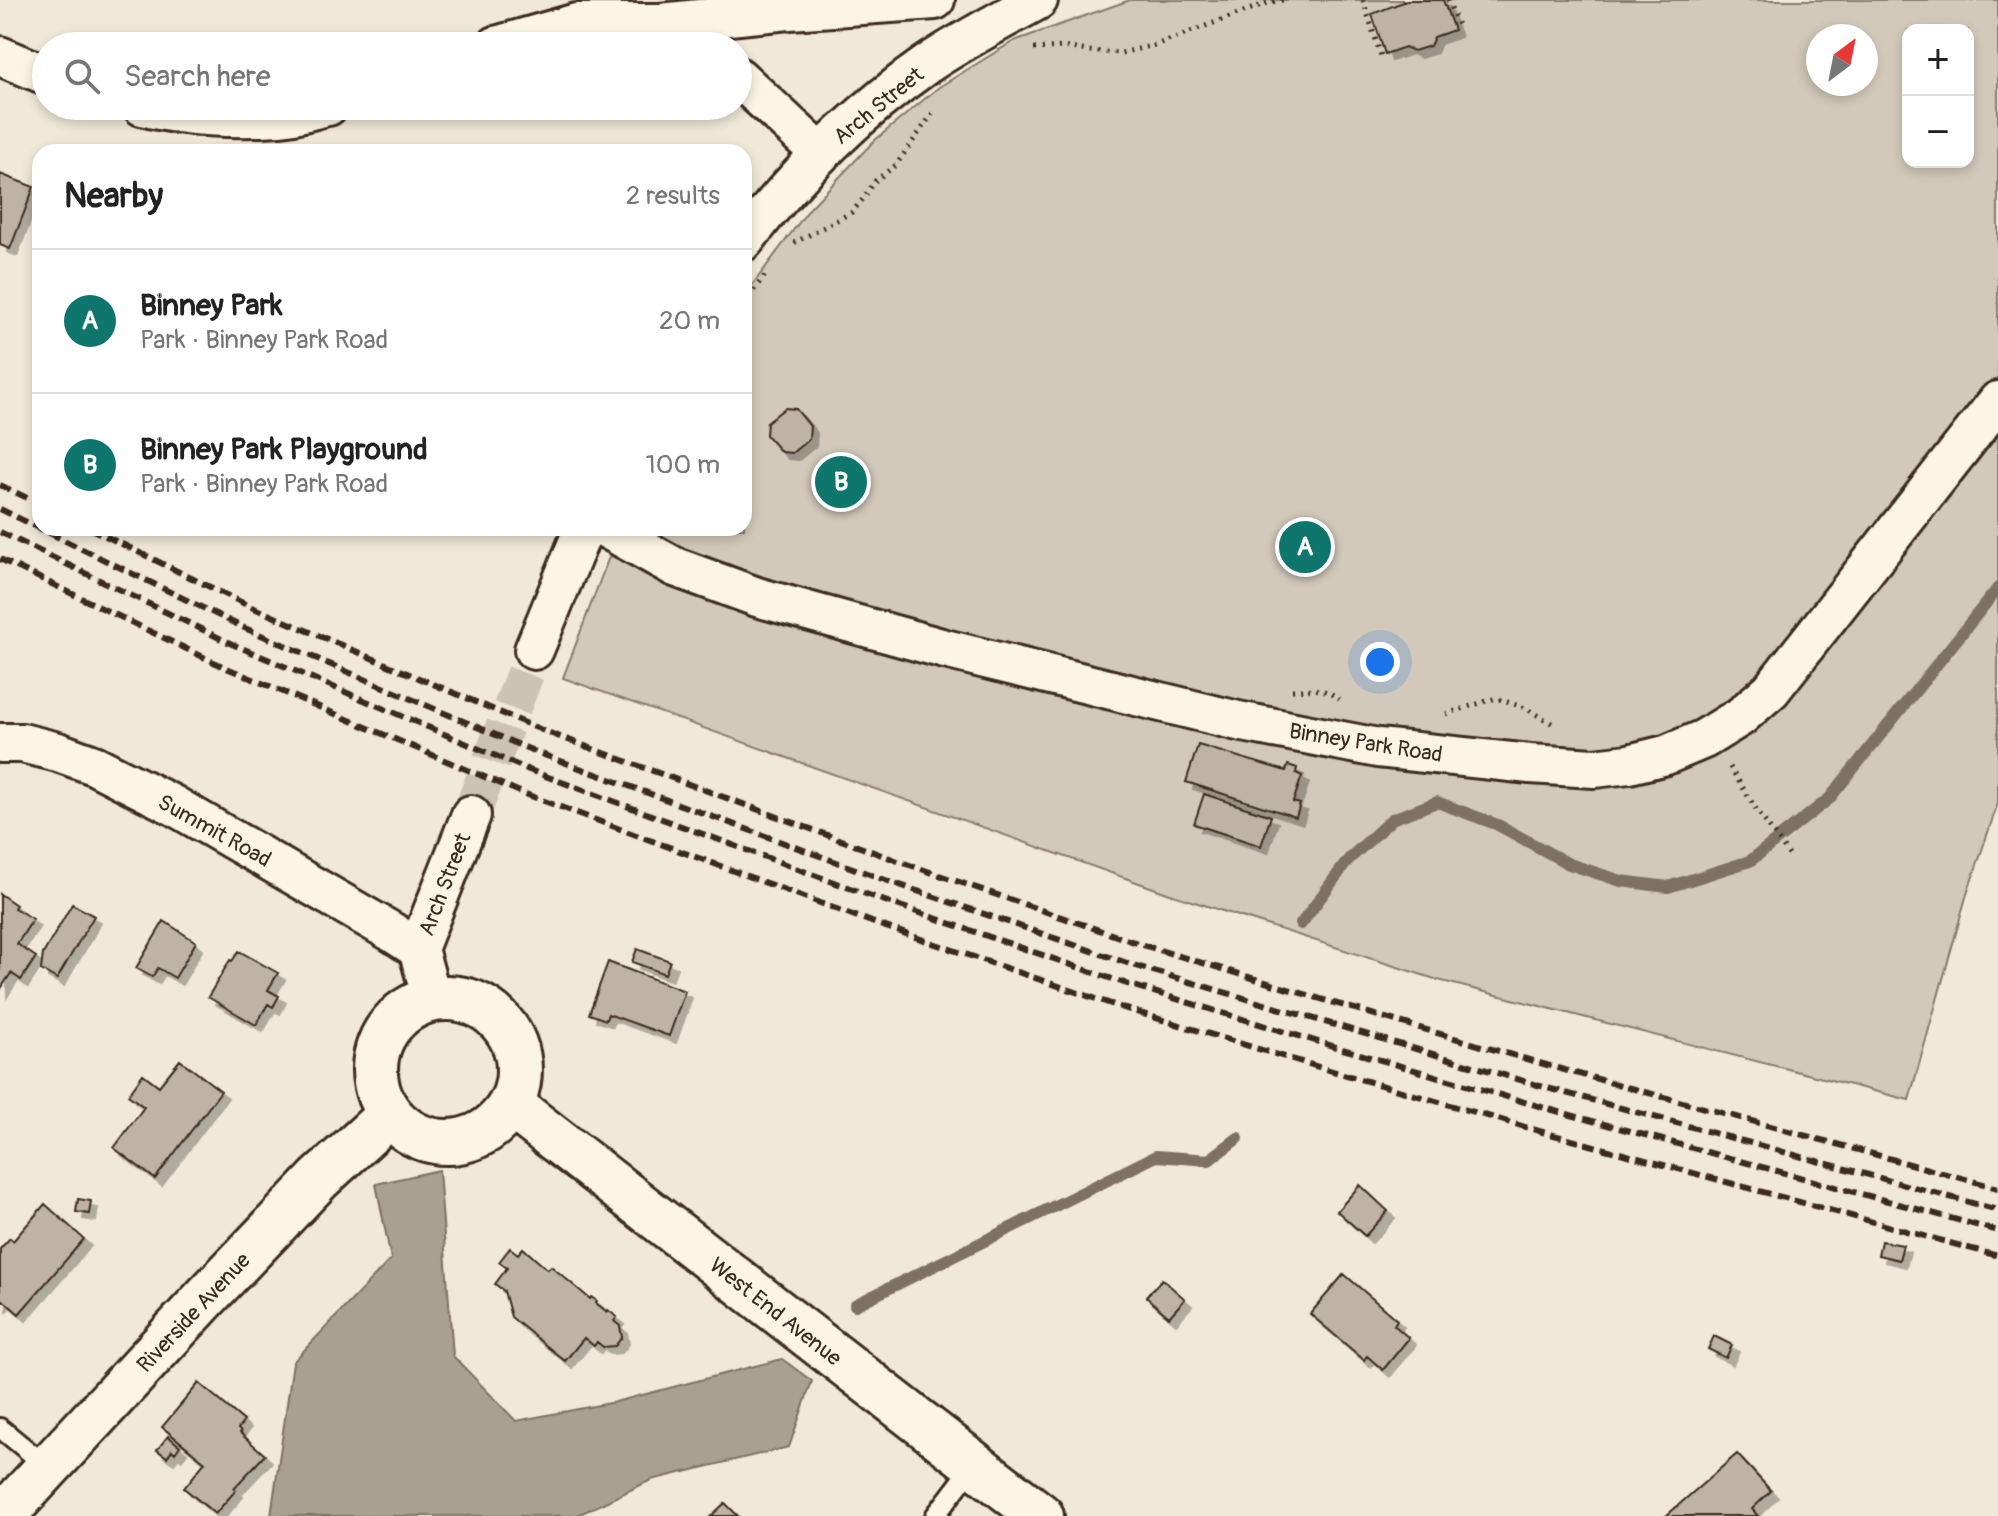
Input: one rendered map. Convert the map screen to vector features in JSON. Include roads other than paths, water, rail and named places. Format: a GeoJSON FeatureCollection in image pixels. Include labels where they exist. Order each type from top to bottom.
{"type":"FeatureCollection","features":[{"type":"Feature","properties":{"kind":"street"},"geometry":{"type":"LineString","coordinates":[[545,32],[577,23],[660,23],[935,0]]}},
{"type":"Feature","properties":{"kind":"street","name":"Arch Street"},"geometry":{"type":"LineString","coordinates":[[752,231],[778,198],[847,128],[925,66],[1038,0]]}},
{"type":"Feature","properties":{"kind":"street"},"geometry":{"type":"LineString","coordinates":[[660,23],[674,32]]}},
{"type":"Feature","properties":{"kind":"street"},"geometry":{"type":"LineString","coordinates":[[0,56],[32,69]]}},
{"type":"Feature","properties":{"kind":"street"},"geometry":{"type":"LineString","coordinates":[[752,90],[820,153]]}},
{"type":"Feature","properties":{"kind":"street","name":"Binney Park Road"},"geometry":{"type":"LineString","coordinates":[[619,536],[675,567],[757,597],[945,649],[1238,721],[1378,748],[1594,768],[1666,755],[1704,739],[1740,717],[1771,690],[1998,401]]}},
{"type":"Feature","properties":{"kind":"street"},"geometry":{"type":"LineString","coordinates":[[534,650],[581,536]]}},
{"type":"Feature","properties":{"kind":"street","name":"Summit Road"},"geometry":{"type":"LineString","coordinates":[[0,743],[22,743],[94,765],[173,805],[418,949]]}},
{"type":"Feature","properties":{"kind":"street","name":"Arch Street"},"geometry":{"type":"LineString","coordinates":[[432,999],[418,949],[471,815]]}},
{"type":"Feature","properties":{"kind":"street"},"geometry":{"type":"LineString","coordinates":[[432,999],[468,1001],[485,1009],[505,1028],[517,1052],[520,1070],[511,1105],[496,1124],[476,1137],[453,1143],[429,1141],[407,1132],[389,1115],[379,1097],[374,1077],[375,1056],[382,1036],[395,1019],[412,1007],[432,999]]}},
{"type":"Feature","properties":{"kind":"street","name":"West End Avenue"},"geometry":{"type":"LineString","coordinates":[[511,1105],[1041,1516]]}},
{"type":"Feature","properties":{"kind":"street","name":"Riverside Avenue"},"geometry":{"type":"LineString","coordinates":[[3,1516],[319,1179],[389,1115]]}},
{"type":"Feature","properties":{"kind":"lane"},"geometry":{"type":"LineString","coordinates":[[0,1428],[49,1468]]}},
{"type":"Feature","properties":{"kind":"lane"},"geometry":{"type":"LineString","coordinates":[[935,1516],[974,1465]]}},
{"type":"Feature","properties":{"kind":"waterway"},"geometry":{"type":"LineString","coordinates":[[1301,924],[1349,859],[1392,819],[1437,802],[1498,825],[1569,864],[1621,881],[1668,887],[1750,861],[1829,799],[1998,588]]}},
{"type":"Feature","properties":{"kind":"waterway"},"geometry":{"type":"LineString","coordinates":[[855,1305],[1156,1156],[1209,1160],[1238,1138]]}},
{"type":"Feature","properties":{"kind":"tunnel"},"geometry":{"type":"LineString","coordinates":[[471,815],[534,650]]}},
{"type":"Feature","properties":{"kind":"railway"},"geometry":{"type":"LineString","coordinates":[[0,485],[32,500]]}},
{"type":"Feature","properties":{"kind":"railway"},"geometry":{"type":"LineString","coordinates":[[0,509],[32,525]]}},
{"type":"Feature","properties":{"kind":"railway"},"geometry":{"type":"LineString","coordinates":[[0,532],[232,644],[529,770],[885,901],[1127,984],[1312,1040],[1545,1108],[1998,1231]]}},
{"type":"Feature","properties":{"kind":"railway"},"geometry":{"type":"LineString","coordinates":[[55,536],[240,626],[536,752],[891,882],[1133,965],[1318,1020],[1551,1089],[1998,1210]]}},
{"type":"Feature","properties":{"kind":"railway"},"geometry":{"type":"LineString","coordinates":[[105,536],[249,606],[544,731],[898,861],[1140,944],[1324,1000],[1557,1068],[1998,1188]]}},
{"type":"Feature","properties":{"kind":"railway"},"geometry":{"type":"LineString","coordinates":[[0,559],[222,666],[520,792],[877,924],[1120,1007],[1305,1063],[1539,1131],[1998,1256]]}},
{"type":"Feature","properties":{"kind":"place","name":"Binney Park Playground"},"geometry":{"type":"Point","coordinates":[841,482]}},
{"type":"Feature","properties":{"kind":"place","name":"Binney Park"},"geometry":{"type":"Point","coordinates":[1305,547]}}]}
